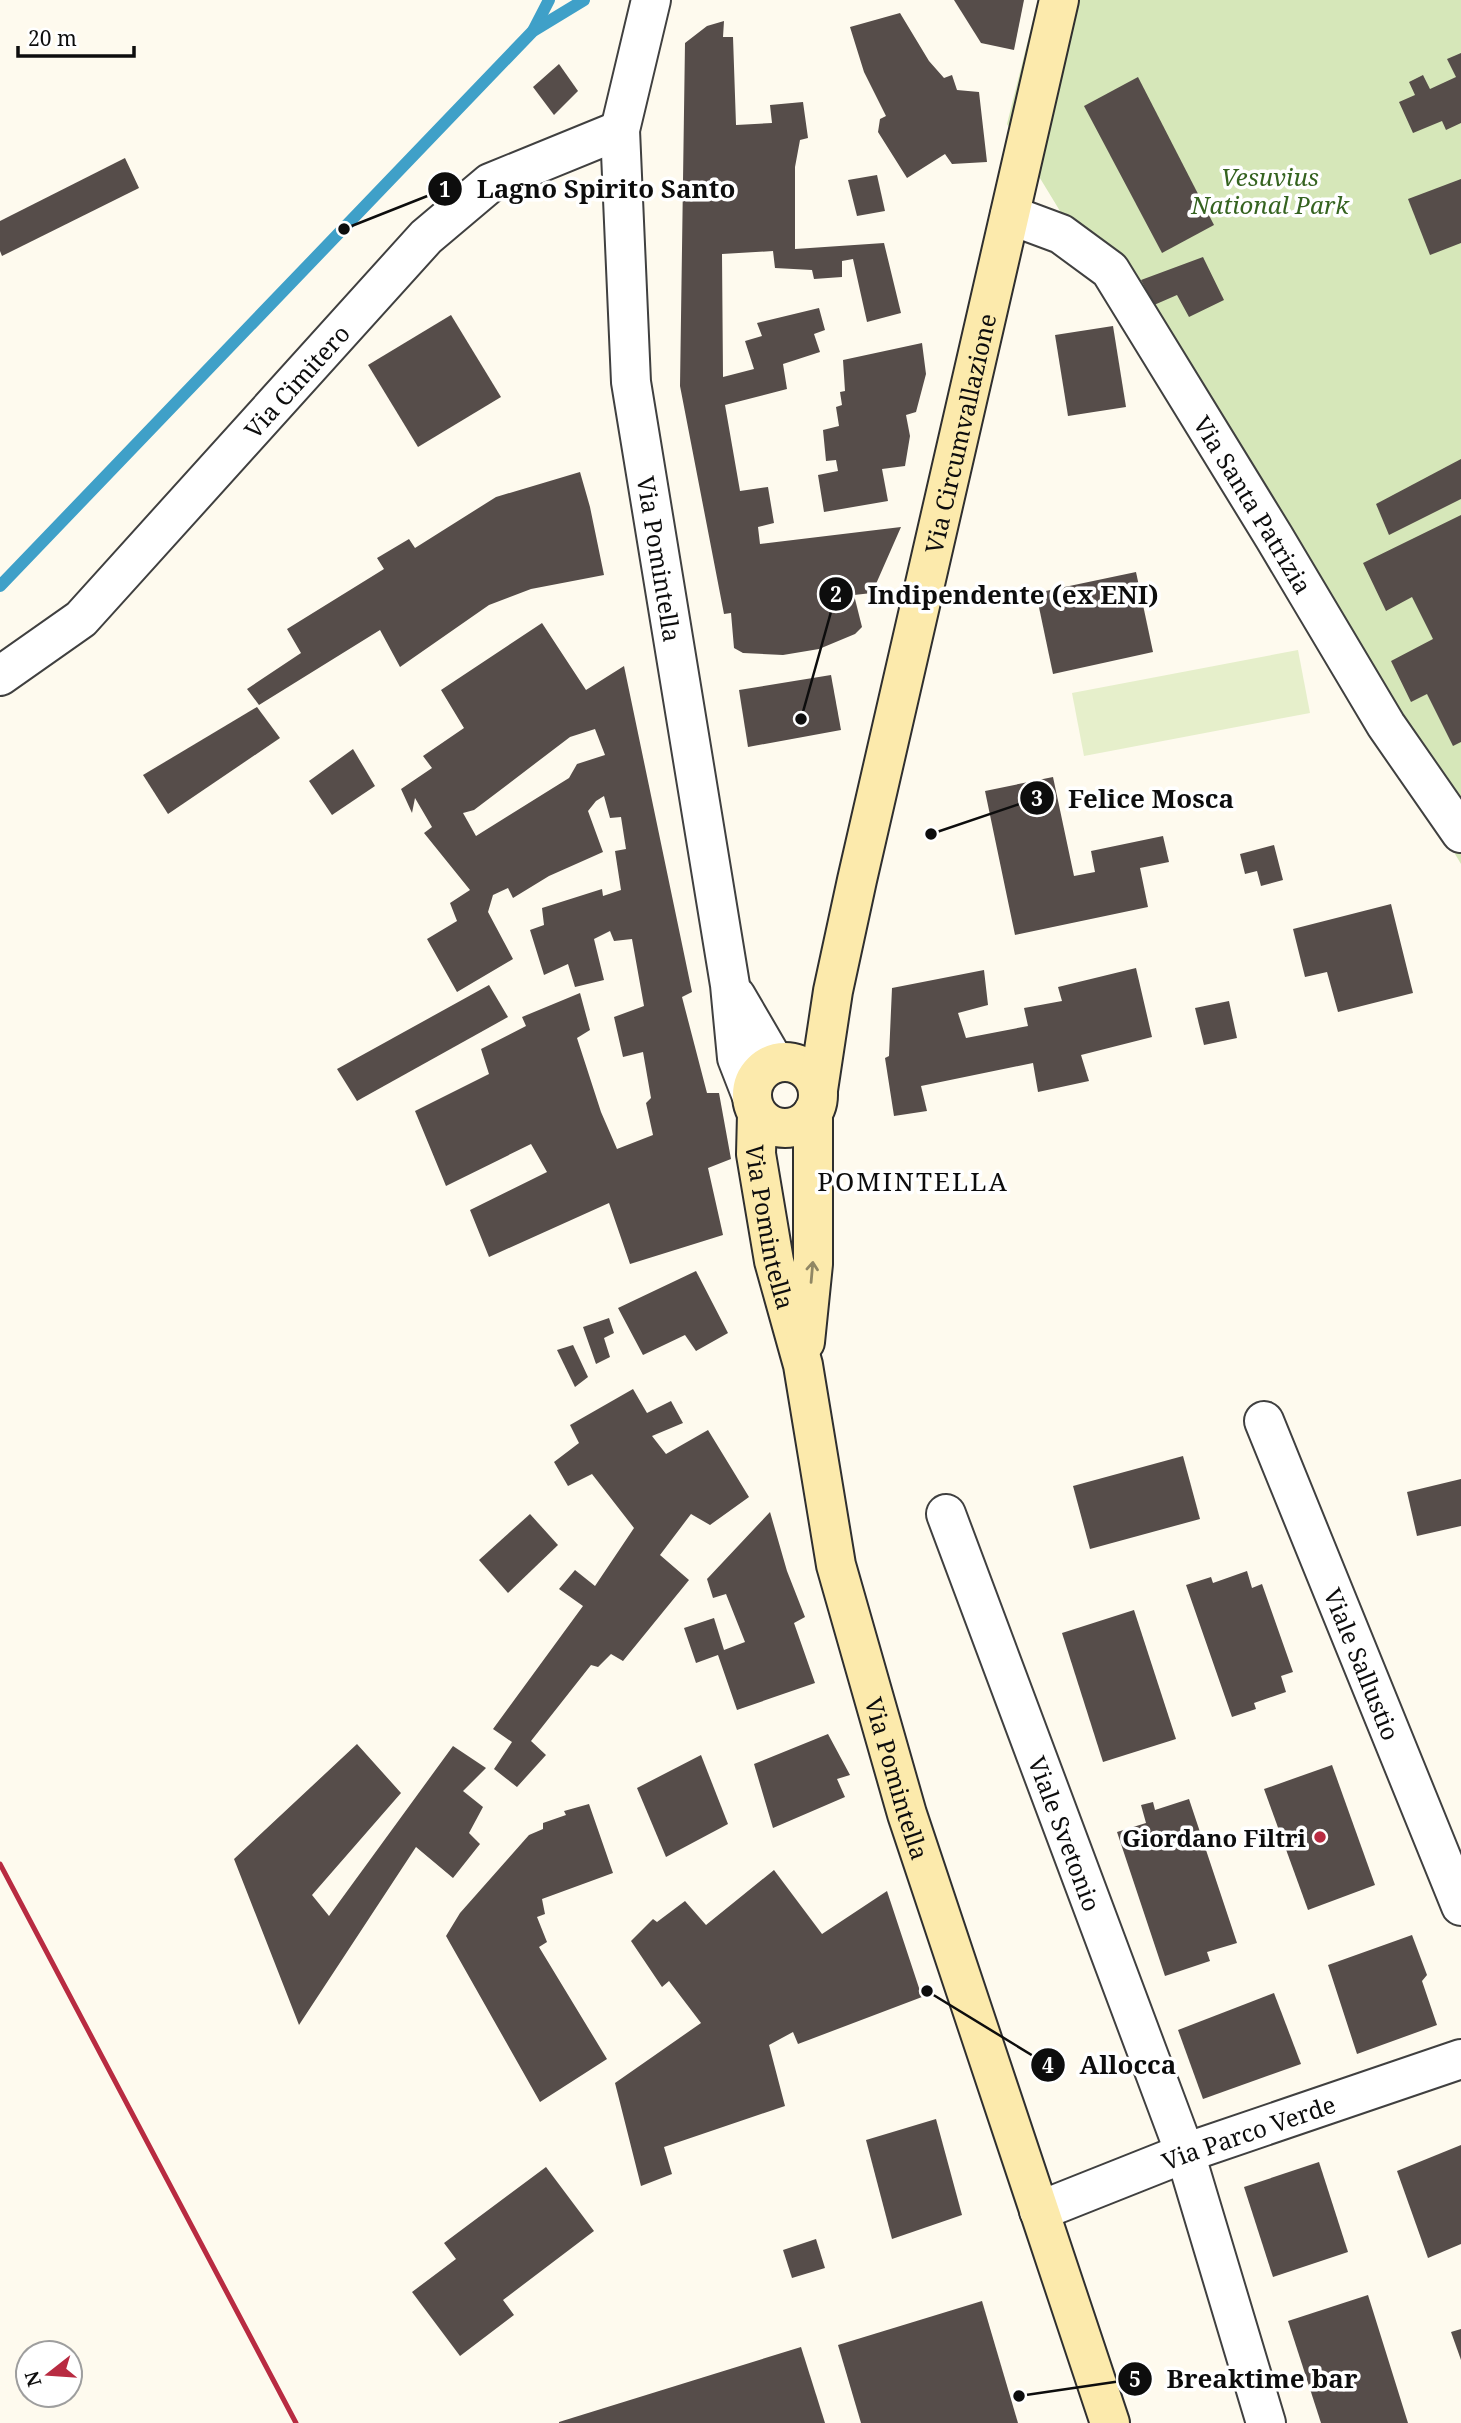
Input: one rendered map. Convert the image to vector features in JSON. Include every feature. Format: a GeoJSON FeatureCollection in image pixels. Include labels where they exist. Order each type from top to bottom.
{"type":"FeatureCollection","features":[{"type":"Feature","properties":{"kind":"main road","name":"Via Circumvallazione"},"geometry":{"type":"LineString","coordinates":[[803,1365],[813,1264],[816,1101],[833,991],[1059,0]]}},
{"type":"Feature","properties":{"kind":"main road","name":"Via Circumvallazione"},"geometry":{"type":"LineString","coordinates":[[780,1062],[833,991]]}},
{"type":"Feature","properties":{"kind":"main road"},"geometry":{"type":"LineString","coordinates":[[780,1062],[797,1063],[814,1079],[816,1101],[806,1121],[786,1128],[775,1127],[754,1104],[752,1084],[758,1074],[780,1062]]}},
{"type":"Feature","properties":{"kind":"main road","name":"Via Pomintella"},"geometry":{"type":"LineString","coordinates":[[754,1104],[756,1154],[774,1261],[803,1365],[836,1565],[907,1814],[1110,2423]]}},
{"type":"Feature","properties":{"kind":"street","name":"Via Pomintella"},"geometry":{"type":"LineString","coordinates":[[651,0],[620,130],[631,382],[730,985],[737,1058],[754,1104]]}},
{"type":"Feature","properties":{"kind":"street","name":"Via Cimitero"},"geometry":{"type":"LineString","coordinates":[[0,676],[81,619],[426,237],[489,183],[620,130]]}},
{"type":"Feature","properties":{"kind":"street","name":"Via Santa Patrizia"},"geometry":{"type":"LineString","coordinates":[[1010,215],[1061,234],[1110,270],[1226,456],[1386,725],[1461,833]]}},
{"type":"Feature","properties":{"kind":"street","name":"Via Pomintella"},"geometry":{"type":"LineString","coordinates":[[730,985],[780,1062]]}},
{"type":"Feature","properties":{"kind":"street","name":"Viale Sallustio"},"geometry":{"type":"LineString","coordinates":[[1264,1421],[1461,1906]]}},
{"type":"Feature","properties":{"kind":"street","name":"Viale Svetonio"},"geometry":{"type":"LineString","coordinates":[[946,1514],[1185,2153],[1266,2423]]}},
{"type":"Feature","properties":{"kind":"street","name":"Via Parco Verde"},"geometry":{"type":"LineString","coordinates":[[1039,2211],[1185,2153],[1461,2059]]}},
{"type":"Feature","properties":{"kind":"green space","name":"Vesuvius National Park"},"geometry":{"type":"Polygon","coordinates":[[[1038,0],[1461,0],[1461,864],[1275,553],[1007,124],[1038,0]]]}},
{"type":"Feature","properties":{"kind":"green space"},"geometry":{"type":"Polygon","coordinates":[[[1298,650],[1310,713],[1084,756],[1072,693],[1298,650]]]}},
{"type":"Feature","properties":{"kind":"building"},"geometry":{"type":"Polygon","coordinates":[[[954,0],[1024,0],[1014,50],[981,43],[954,0]]]}},
{"type":"Feature","properties":{"kind":"building"},"geometry":{"type":"Polygon","coordinates":[[[900,13],[929,61],[944,78],[952,75],[957,90],[979,92],[987,162],[952,164],[945,154],[907,178],[878,132],[880,119],[886,116],[864,72],[850,27],[900,13]]]}},
{"type":"Feature","properties":{"kind":"building"},"geometry":{"type":"Polygon","coordinates":[[[724,21],[723,37],[733,37],[736,125],[772,123],[770,105],[803,102],[808,138],[800,140],[795,167],[795,249],[884,243],[901,313],[867,322],[853,259],[842,261],[842,277],[814,279],[812,270],[775,268],[773,251],[722,254],[723,377],[754,369],[745,341],[762,336],[757,323],[819,308],[825,330],[814,334],[820,352],[783,364],[787,389],[725,405],[740,491],[768,487],[774,523],[758,527],[760,544],[901,527],[872,593],[854,595],[862,627],[855,634],[819,649],[783,655],[743,653],[734,648],[731,613],[724,614],[680,386],[685,43],[707,26],[724,21]]]}},
{"type":"Feature","properties":{"kind":"building"},"geometry":{"type":"Polygon","coordinates":[[[1461,53],[1461,123],[1446,130],[1442,121],[1413,133],[1399,102],[1415,95],[1409,82],[1423,75],[1430,89],[1456,77],[1447,59],[1461,53]]]}},
{"type":"Feature","properties":{"kind":"building"},"geometry":{"type":"Polygon","coordinates":[[[559,64],[578,91],[554,115],[533,87],[559,64]]]}},
{"type":"Feature","properties":{"kind":"building"},"geometry":{"type":"Polygon","coordinates":[[[1138,77],[1214,225],[1162,253],[1084,106],[1138,77]]]}},
{"type":"Feature","properties":{"kind":"building"},"geometry":{"type":"Polygon","coordinates":[[[125,158],[139,188],[2,256],[0,221],[125,158]]]}},
{"type":"Feature","properties":{"kind":"building"},"geometry":{"type":"Polygon","coordinates":[[[877,175],[885,211],[857,216],[848,180],[877,175]]]}},
{"type":"Feature","properties":{"kind":"building"},"geometry":{"type":"Polygon","coordinates":[[[1461,179],[1461,243],[1430,255],[1408,199],[1461,179]]]}},
{"type":"Feature","properties":{"kind":"building"},"geometry":{"type":"Polygon","coordinates":[[[1203,257],[1224,300],[1189,317],[1177,295],[1154,305],[1141,280],[1203,257]]]}},
{"type":"Feature","properties":{"kind":"building"},"geometry":{"type":"Polygon","coordinates":[[[451,315],[501,397],[418,447],[368,365],[451,315]]]}},
{"type":"Feature","properties":{"kind":"building"},"geometry":{"type":"Polygon","coordinates":[[[1113,326],[1126,407],[1068,416],[1055,335],[1113,326]]]}},
{"type":"Feature","properties":{"kind":"building"},"geometry":{"type":"Polygon","coordinates":[[[922,343],[926,374],[916,412],[906,415],[910,436],[905,466],[882,469],[888,501],[824,512],[818,475],[838,471],[836,460],[826,461],[823,430],[839,426],[836,407],[842,405],[840,392],[845,391],[843,360],[922,343]]]}},
{"type":"Feature","properties":{"kind":"building"},"geometry":{"type":"Polygon","coordinates":[[[1461,459],[1461,499],[1389,535],[1376,504],[1461,459]]]}},
{"type":"Feature","properties":{"kind":"building"},"geometry":{"type":"Polygon","coordinates":[[[580,472],[604,575],[531,589],[489,605],[400,667],[380,630],[259,705],[247,689],[301,653],[287,629],[384,569],[377,558],[409,539],[415,548],[496,497],[580,472]]]}},
{"type":"Feature","properties":{"kind":"building"},"geometry":{"type":"Polygon","coordinates":[[[1461,515],[1461,742],[1453,746],[1427,694],[1411,702],[1391,661],[1433,639],[1412,597],[1386,611],[1363,563],[1461,515]]]}},
{"type":"Feature","properties":{"kind":"building"},"geometry":{"type":"Polygon","coordinates":[[[1136,572],[1153,652],[1053,674],[1036,593],[1136,572]]]}},
{"type":"Feature","properties":{"kind":"building"},"geometry":{"type":"Polygon","coordinates":[[[542,623],[586,690],[624,666],[692,992],[682,997],[707,1093],[719,1093],[731,1159],[708,1168],[723,1235],[630,1264],[609,1203],[489,1257],[470,1210],[547,1172],[531,1144],[446,1186],[415,1111],[489,1074],[481,1049],[526,1026],[522,1017],[580,993],[590,1030],[577,1038],[601,1112],[617,1149],[653,1135],[646,1103],[651,1098],[643,1052],[623,1057],[614,1017],[644,1006],[632,939],[614,941],[610,931],[594,939],[604,980],[575,987],[568,964],[544,975],[530,930],[544,925],[542,908],[602,889],[603,896],[621,890],[615,851],[626,849],[621,817],[610,818],[604,796],[588,811],[603,852],[549,876],[513,898],[508,888],[493,895],[488,912],[513,959],[457,992],[427,939],[457,921],[450,903],[470,890],[424,833],[432,827],[415,798],[412,813],[401,789],[432,768],[423,756],[464,728],[441,690],[542,623]],[[595,729],[570,737],[474,810],[463,813],[476,836],[569,778],[577,764],[605,755],[595,729]]]}},
{"type":"Feature","properties":{"kind":"building"},"geometry":{"type":"Polygon","coordinates":[[[831,675],[841,730],[748,747],[739,690],[831,675]]]}},
{"type":"Feature","properties":{"kind":"building"},"geometry":{"type":"Polygon","coordinates":[[[257,707],[280,738],[168,814],[143,775],[257,707]]]}},
{"type":"Feature","properties":{"kind":"building"},"geometry":{"type":"Polygon","coordinates":[[[353,749],[375,786],[332,815],[309,781],[353,749]]]}},
{"type":"Feature","properties":{"kind":"building"},"geometry":{"type":"Polygon","coordinates":[[[1053,777],[1074,876],[1095,872],[1091,851],[1163,836],[1169,862],[1140,868],[1148,907],[1015,935],[985,791],[1053,777]]]}},
{"type":"Feature","properties":{"kind":"building"},"geometry":{"type":"Polygon","coordinates":[[[1274,845],[1283,880],[1261,886],[1257,871],[1245,874],[1240,854],[1274,845]]]}},
{"type":"Feature","properties":{"kind":"building"},"geometry":{"type":"Polygon","coordinates":[[[1391,904],[1413,993],[1338,1012],[1327,972],[1305,977],[1293,929],[1391,904]]]}},
{"type":"Feature","properties":{"kind":"building"},"geometry":{"type":"Polygon","coordinates":[[[1136,968],[1152,1037],[1081,1055],[1089,1081],[1038,1092],[1033,1063],[921,1086],[927,1111],[894,1116],[885,1058],[889,1056],[892,988],[984,970],[988,1005],[958,1013],[966,1038],[1028,1026],[1024,1008],[1062,1001],[1058,987],[1136,968]]]}},
{"type":"Feature","properties":{"kind":"building"},"geometry":{"type":"Polygon","coordinates":[[[489,985],[508,1017],[357,1101],[337,1069],[489,985]]]}},
{"type":"Feature","properties":{"kind":"building"},"geometry":{"type":"Polygon","coordinates":[[[1229,1001],[1237,1038],[1204,1045],[1195,1008],[1229,1001]]]}},
{"type":"Feature","properties":{"kind":"building"},"geometry":{"type":"Polygon","coordinates":[[[696,1271],[728,1333],[696,1351],[685,1335],[643,1355],[618,1308],[696,1271]]]}},
{"type":"Feature","properties":{"kind":"building"},"geometry":{"type":"Polygon","coordinates":[[[609,1318],[614,1333],[604,1338],[610,1357],[596,1364],[583,1327],[609,1318]]]}},
{"type":"Feature","properties":{"kind":"building"},"geometry":{"type":"Polygon","coordinates":[[[573,1345],[588,1377],[575,1387],[557,1350],[573,1345]]]}},
{"type":"Feature","properties":{"kind":"building"},"geometry":{"type":"Polygon","coordinates":[[[633,1389],[647,1413],[671,1401],[683,1423],[652,1436],[666,1454],[708,1430],[749,1497],[710,1525],[691,1514],[660,1555],[689,1580],[623,1661],[611,1654],[598,1667],[591,1665],[531,1741],[546,1755],[517,1787],[494,1769],[512,1742],[493,1729],[583,1606],[559,1589],[575,1570],[595,1586],[634,1528],[592,1474],[568,1486],[554,1462],[579,1443],[570,1425],[633,1389]]]}},
{"type":"Feature","properties":{"kind":"building"},"geometry":{"type":"Polygon","coordinates":[[[1183,1456],[1200,1519],[1090,1549],[1073,1486],[1183,1456]]]}},
{"type":"Feature","properties":{"kind":"building"},"geometry":{"type":"Polygon","coordinates":[[[1461,1479],[1461,1526],[1417,1536],[1407,1492],[1461,1479]]]}},
{"type":"Feature","properties":{"kind":"building"},"geometry":{"type":"Polygon","coordinates":[[[770,1512],[787,1571],[805,1617],[794,1623],[815,1683],[737,1710],[718,1655],[696,1663],[684,1628],[714,1618],[724,1650],[745,1642],[726,1594],[713,1598],[707,1579],[770,1512]]]}},
{"type":"Feature","properties":{"kind":"building"},"geometry":{"type":"Polygon","coordinates":[[[530,1514],[558,1545],[508,1593],[479,1560],[530,1514]]]}},
{"type":"Feature","properties":{"kind":"building"},"geometry":{"type":"Polygon","coordinates":[[[1247,1571],[1252,1588],[1262,1584],[1293,1672],[1281,1676],[1286,1692],[1254,1703],[1256,1709],[1232,1717],[1186,1585],[1211,1577],[1213,1583],[1247,1571]]]}},
{"type":"Feature","properties":{"kind":"building"},"geometry":{"type":"Polygon","coordinates":[[[1134,1610],[1176,1739],[1103,1762],[1062,1633],[1134,1610]]]}},
{"type":"Feature","properties":{"kind":"building"},"geometry":{"type":"Polygon","coordinates":[[[828,1734],[850,1775],[837,1779],[845,1797],[773,1828],[754,1764],[828,1734]]]}},
{"type":"Feature","properties":{"kind":"building"},"geometry":{"type":"Polygon","coordinates":[[[357,1744],[401,1793],[312,1895],[329,1916],[453,1746],[486,1768],[463,1791],[483,1807],[469,1833],[480,1844],[453,1878],[416,1847],[299,2025],[234,1859],[357,1744]]]}},
{"type":"Feature","properties":{"kind":"building"},"geometry":{"type":"Polygon","coordinates":[[[701,1755],[728,1824],[666,1857],[637,1788],[701,1755]]]}},
{"type":"Feature","properties":{"kind":"building","name":"Giordano Filtri"},"geometry":{"type":"Polygon","coordinates":[[[1332,1765],[1375,1885],[1308,1910],[1264,1789],[1332,1765]]]}},
{"type":"Feature","properties":{"kind":"building"},"geometry":{"type":"Polygon","coordinates":[[[1189,1799],[1237,1943],[1207,1952],[1210,1961],[1165,1976],[1117,1832],[1146,1823],[1141,1805],[1153,1802],[1155,1810],[1189,1799]]]}},
{"type":"Feature","properties":{"kind":"building"},"geometry":{"type":"Polygon","coordinates":[[[589,1804],[613,1873],[542,1899],[545,1914],[537,1917],[547,1942],[539,1947],[607,2059],[540,2102],[446,1936],[460,1913],[529,1835],[543,1829],[543,1823],[566,1815],[564,1811],[589,1804]]]}},
{"type":"Feature","properties":{"kind":"building"},"geometry":{"type":"Polygon","coordinates":[[[774,1870],[822,1934],[887,1891],[922,1997],[798,2044],[793,2032],[769,2045],[785,2106],[664,2147],[672,2174],[641,2186],[615,2083],[701,2023],[669,1981],[662,1987],[631,1941],[653,1919],[657,1922],[685,1901],[706,1925],[774,1870]]]}},
{"type":"Feature","properties":{"kind":"building"},"geometry":{"type":"Polygon","coordinates":[[[1412,1935],[1427,1975],[1422,1981],[1437,2025],[1357,2054],[1328,1965],[1412,1935]]]}},
{"type":"Feature","properties":{"kind":"building"},"geometry":{"type":"Polygon","coordinates":[[[1274,1993],[1301,2064],[1203,2099],[1178,2030],[1274,1993]]]}},
{"type":"Feature","properties":{"kind":"building"},"geometry":{"type":"Polygon","coordinates":[[[936,2119],[962,2215],[892,2239],[866,2140],[936,2119]]]}},
{"type":"Feature","properties":{"kind":"building"},"geometry":{"type":"Polygon","coordinates":[[[1461,2145],[1461,2244],[1428,2258],[1397,2171],[1461,2145]]]}},
{"type":"Feature","properties":{"kind":"building"},"geometry":{"type":"Polygon","coordinates":[[[1319,2162],[1348,2252],[1273,2277],[1244,2187],[1319,2162]]]}},
{"type":"Feature","properties":{"kind":"building"},"geometry":{"type":"Polygon","coordinates":[[[546,2167],[594,2231],[503,2300],[514,2315],[460,2356],[412,2292],[456,2259],[444,2243],[546,2167]]]}},
{"type":"Feature","properties":{"kind":"building"},"geometry":{"type":"Polygon","coordinates":[[[816,2239],[825,2268],[792,2278],[783,2250],[816,2239]]]}},
{"type":"Feature","properties":{"kind":"building"},"geometry":{"type":"Polygon","coordinates":[[[1368,2295],[1408,2423],[1321,2423],[1288,2321],[1368,2295]]]}},
{"type":"Feature","properties":{"kind":"building"},"geometry":{"type":"Polygon","coordinates":[[[982,2301],[1018,2423],[861,2423],[838,2345],[982,2301]]]}},
{"type":"Feature","properties":{"kind":"building"},"geometry":{"type":"Polygon","coordinates":[[[1461,2329],[1461,2360],[1451,2332],[1461,2329]]]}},
{"type":"Feature","properties":{"kind":"building"},"geometry":{"type":"Polygon","coordinates":[[[801,2347],[825,2423],[559,2423],[559,2422],[801,2347]]]}},
{"type":"Feature","properties":{"kind":"waterway"},"geometry":{"type":"LineString","coordinates":[[533,31],[549,0]]}},
{"type":"Feature","properties":{"kind":"waterway"},"geometry":{"type":"LineString","coordinates":[[0,586],[533,31],[584,0]]}},
{"type":"Feature","properties":{"kind":"railway"},"geometry":{"type":"LineString","coordinates":[[0,1864],[296,2423]]}},
{"type":"Feature","properties":{"kind":"place","name":"Lagno Spirito Santo"},"geometry":{"type":"Point","coordinates":[344,229]}},
{"type":"Feature","properties":{"kind":"place","name":"Indipendente (ex ENI)"},"geometry":{"type":"Point","coordinates":[801,719]}},
{"type":"Feature","properties":{"kind":"place","name":"Felice Mosca"},"geometry":{"type":"Point","coordinates":[931,834]}},
{"type":"Feature","properties":{"kind":"place","name":"Giordano Filtri"},"geometry":{"type":"Point","coordinates":[1320,1837]}},
{"type":"Feature","properties":{"kind":"place","name":"Allocca"},"geometry":{"type":"Point","coordinates":[927,1991]}},
{"type":"Feature","properties":{"kind":"place","name":"Breaktime bar"},"geometry":{"type":"Point","coordinates":[1019,2396]}},
{"type":"Feature","properties":{"kind":"district","name":"POMINTELLA"},"geometry":{"type":"Point","coordinates":[913,1181]}}]}
